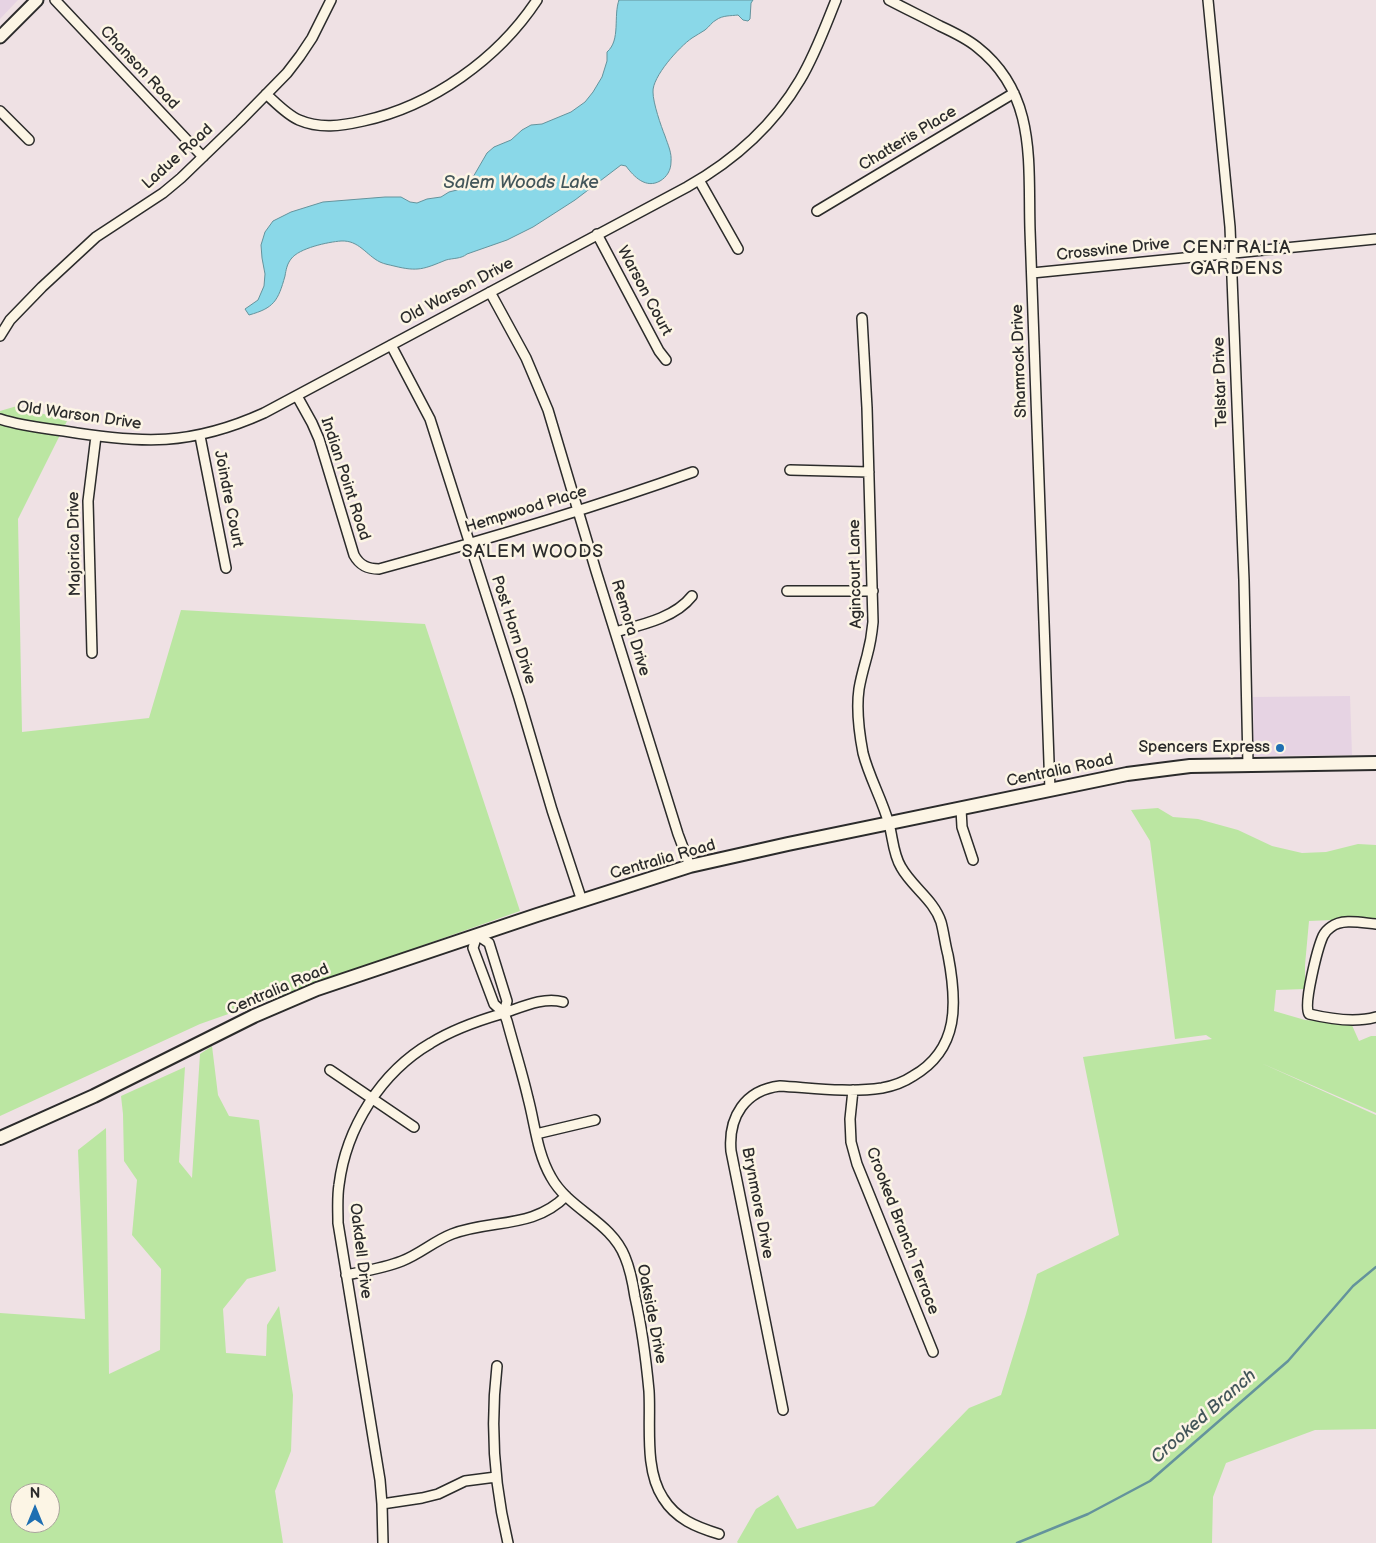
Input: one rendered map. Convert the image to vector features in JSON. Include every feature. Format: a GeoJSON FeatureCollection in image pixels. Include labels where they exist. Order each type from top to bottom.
{"type":"FeatureCollection","features":[{"type":"Feature","properties":{"kind":"main road","name":"Centralia Road"},"geometry":{"type":"LineString","coordinates":[[0,1138],[94,1096],[189,1048],[297,997],[356,975],[690,866],[1127,774],[1190,766],[1376,762]]}},
{"type":"Feature","properties":{"kind":"street"},"geometry":{"type":"LineString","coordinates":[[0,37],[37,0]]}},
{"type":"Feature","properties":{"kind":"street","name":"Chanson Road"},"geometry":{"type":"LineString","coordinates":[[54,0],[203,157]]}},
{"type":"Feature","properties":{"kind":"street","name":"Ladue Road"},"geometry":{"type":"LineString","coordinates":[[0,336],[10,320],[42,287],[96,237],[163,193],[203,157],[287,73],[312,38],[331,0]]}},
{"type":"Feature","properties":{"kind":"street"},"geometry":{"type":"LineString","coordinates":[[266,94],[296,119],[320,125],[346,125],[395,112],[414,104],[471,70],[500,44],[537,0]]}},
{"type":"Feature","properties":{"kind":"street","name":"Old Warson Drive"},"geometry":{"type":"LineString","coordinates":[[0,419],[96,436],[151,441],[200,436],[243,423],[297,396],[699,180],[734,156],[753,140],[776,115],[800,80],[812,58],[836,0]]}},
{"type":"Feature","properties":{"kind":"street","name":"Shamrock Drive"},"geometry":{"type":"LineString","coordinates":[[889,0],[977,46],[999,68],[1014,93],[1025,122],[1050,790]]}},
{"type":"Feature","properties":{"kind":"street","name":"Telstar Drive"},"geometry":{"type":"LineString","coordinates":[[1208,0],[1225,171],[1231,254],[1244,590],[1248,765]]}},
{"type":"Feature","properties":{"kind":"street","name":"Chatteris Place"},"geometry":{"type":"LineString","coordinates":[[817,211],[1014,93]]}},
{"type":"Feature","properties":{"kind":"street"},"geometry":{"type":"LineString","coordinates":[[0,111],[29,140]]}},
{"type":"Feature","properties":{"kind":"street"},"geometry":{"type":"LineString","coordinates":[[699,180],[738,249]]}},
{"type":"Feature","properties":{"kind":"street","name":"Warson Court"},"geometry":{"type":"LineString","coordinates":[[597,234],[659,351],[666,360]]}},
{"type":"Feature","properties":{"kind":"street","name":"Crossvine Drive"},"geometry":{"type":"LineString","coordinates":[[1032,273],[1376,239]]}},
{"type":"Feature","properties":{"kind":"street","name":"Remora Drive"},"geometry":{"type":"LineString","coordinates":[[490,292],[526,358],[551,417],[615,632],[678,834],[690,866]]}},
{"type":"Feature","properties":{"kind":"street","name":"Agincourt Lane"},"geometry":{"type":"LineString","coordinates":[[862,318],[873,592],[872,631],[859,689],[858,722],[864,755],[889,824]]}},
{"type":"Feature","properties":{"kind":"street","name":"Post Horn Drive"},"geometry":{"type":"LineString","coordinates":[[391,345],[430,419],[582,901]]}},
{"type":"Feature","properties":{"kind":"street","name":"Indian Point Road"},"geometry":{"type":"LineString","coordinates":[[297,396],[312,423],[318,439],[354,556],[367,568]]}},
{"type":"Feature","properties":{"kind":"street","name":"Majorica Drive"},"geometry":{"type":"LineString","coordinates":[[92,652],[88,501],[96,436]]}},
{"type":"Feature","properties":{"kind":"street","name":"Joindre Court"},"geometry":{"type":"LineString","coordinates":[[200,436],[226,568]]}},
{"type":"Feature","properties":{"kind":"street"},"geometry":{"type":"LineString","coordinates":[[790,470],[869,472]]}},
{"type":"Feature","properties":{"kind":"street","name":"Hempwood Place"},"geometry":{"type":"LineString","coordinates":[[367,568],[380,569],[470,544],[693,472]]}},
{"type":"Feature","properties":{"kind":"street"},"geometry":{"type":"LineString","coordinates":[[787,591],[873,592]]}},
{"type":"Feature","properties":{"kind":"street"},"geometry":{"type":"LineString","coordinates":[[615,632],[642,625],[675,611],[683,606],[692,596]]}},
{"type":"Feature","properties":{"kind":"street"},"geometry":{"type":"LineString","coordinates":[[961,809],[962,827],[974,860]]}},
{"type":"Feature","properties":{"kind":"street","name":"Brynmore Drive"},"geometry":{"type":"LineString","coordinates":[[783,1410],[731,1151],[732,1125],[741,1107],[748,1099],[756,1092],[768,1087],[853,1090],[884,1088],[904,1082],[923,1070],[940,1053],[948,1037],[953,1020],[954,1000],[953,981],[941,922],[932,904],[901,867],[893,846],[889,824]]}},
{"type":"Feature","properties":{"kind":"street"},"geometry":{"type":"LineString","coordinates":[[1376,924],[1342,922],[1326,931],[1322,937],[1316,960],[1307,1010],[1309,1014],[1340,1019],[1357,1020],[1376,1017]]}},
{"type":"Feature","properties":{"kind":"street","name":"Oakside Drive"},"geometry":{"type":"LineString","coordinates":[[504,1013],[494,1004],[473,948],[477,935],[489,943],[507,1001],[504,1013],[528,1097],[544,1164],[551,1178],[566,1196],[606,1230],[625,1256],[634,1290],[645,1353],[649,1390],[651,1465],[657,1488],[670,1508],[685,1521],[718,1534]]}},
{"type":"Feature","properties":{"kind":"street","name":"Oakdell Drive"},"geometry":{"type":"LineString","coordinates":[[383,1543],[380,1480],[338,1223],[339,1184],[347,1150],[363,1113],[388,1078],[402,1064],[429,1043],[486,1018],[544,1000],[563,1002]]}},
{"type":"Feature","properties":{"kind":"street"},"geometry":{"type":"LineString","coordinates":[[330,1070],[414,1127]]}},
{"type":"Feature","properties":{"kind":"street","name":"Crooked Branch Terrace"},"geometry":{"type":"LineString","coordinates":[[853,1090],[850,1119],[851,1142],[857,1164],[933,1352]]}},
{"type":"Feature","properties":{"kind":"street"},"geometry":{"type":"LineString","coordinates":[[536,1134],[595,1120]]}},
{"type":"Feature","properties":{"kind":"street"},"geometry":{"type":"LineString","coordinates":[[346,1274],[374,1269],[401,1261],[436,1242],[470,1229],[530,1218],[552,1208],[566,1196]]}},
{"type":"Feature","properties":{"kind":"street"},"geometry":{"type":"LineString","coordinates":[[497,1366],[493,1418],[496,1477],[508,1543]]}},
{"type":"Feature","properties":{"kind":"street"},"geometry":{"type":"LineString","coordinates":[[382,1504],[422,1498],[438,1494],[466,1481],[496,1477]]}},
{"type":"Feature","properties":{"kind":"shaded area"},"geometry":{"type":"Polygon","coordinates":[[[0,0],[18,0],[0,19],[0,0]]]}},
{"type":"Feature","properties":{"kind":"shaded area"},"geometry":{"type":"Polygon","coordinates":[[[1350,696],[1352,755],[1254,756],[1253,697],[1350,696]]]}},
{"type":"Feature","properties":{"kind":"green space"},"geometry":{"type":"Polygon","coordinates":[[[17,406],[67,421],[18,519],[22,732],[149,718],[181,610],[425,624],[520,911],[200,1024],[0,1116],[0,411],[17,406]]]}},
{"type":"Feature","properties":{"kind":"green space"},"geometry":{"type":"Polygon","coordinates":[[[1158,808],[1173,817],[1198,819],[1238,830],[1272,846],[1302,853],[1326,852],[1358,844],[1376,845],[1376,922],[1309,921],[1305,989],[1276,990],[1274,1011],[1305,1020],[1351,1023],[1359,1041],[1376,1036],[1376,1113],[1261,1063],[1376,1115],[1376,1429],[1315,1430],[1226,1463],[1213,1497],[1212,1543],[738,1543],[756,1509],[778,1495],[797,1529],[874,1506],[969,1408],[1001,1395],[1037,1274],[1119,1235],[1083,1057],[1212,1039],[1206,1035],[1175,1039],[1150,841],[1131,810],[1158,808]]]}},
{"type":"Feature","properties":{"kind":"green space"},"geometry":{"type":"Polygon","coordinates":[[[212,1046],[218,1095],[229,1116],[259,1120],[276,1271],[247,1279],[223,1309],[226,1353],[266,1356],[267,1325],[279,1306],[293,1395],[291,1451],[275,1491],[283,1543],[0,1543],[0,1313],[85,1319],[78,1150],[106,1128],[109,1374],[160,1350],[161,1269],[132,1235],[137,1180],[124,1161],[121,1096],[185,1067],[179,1162],[192,1178],[200,1054],[212,1046]]]}},
{"type":"Feature","properties":{"kind":"water","name":"Salem Woods Lake"},"geometry":{"type":"Polygon","coordinates":[[[619,0],[753,0],[748,21],[743,20],[738,15],[719,18],[680,48],[657,78],[653,92],[654,102],[670,149],[671,159],[667,175],[660,181],[650,184],[645,183],[637,178],[626,166],[621,165],[575,200],[533,227],[507,240],[462,257],[446,260],[421,269],[402,268],[382,263],[358,245],[347,241],[314,246],[300,252],[291,259],[280,292],[274,302],[270,306],[249,315],[245,309],[258,300],[264,286],[265,274],[261,245],[265,232],[273,221],[291,212],[323,202],[401,197],[410,202],[417,203],[441,197],[469,184],[487,153],[494,147],[511,140],[531,125],[542,124],[571,112],[585,102],[602,77],[607,61],[607,52],[614,41],[619,0]]]}},
{"type":"Feature","properties":{"kind":"waterway","name":"Crooked Branch"},"geometry":{"type":"LineString","coordinates":[[1017,1543],[1088,1514],[1150,1481],[1288,1361],[1353,1286],[1376,1267]]}},
{"type":"Feature","properties":{"kind":"place","name":"Spencers Express"},"geometry":{"type":"Point","coordinates":[1280,748]}},
{"type":"Feature","properties":{"kind":"district","name":"CENTRALIA GARDENS"},"geometry":{"type":"Point","coordinates":[1237,258]}},
{"type":"Feature","properties":{"kind":"district","name":"SALEM WOODS"},"geometry":{"type":"Point","coordinates":[533,552]}}]}
